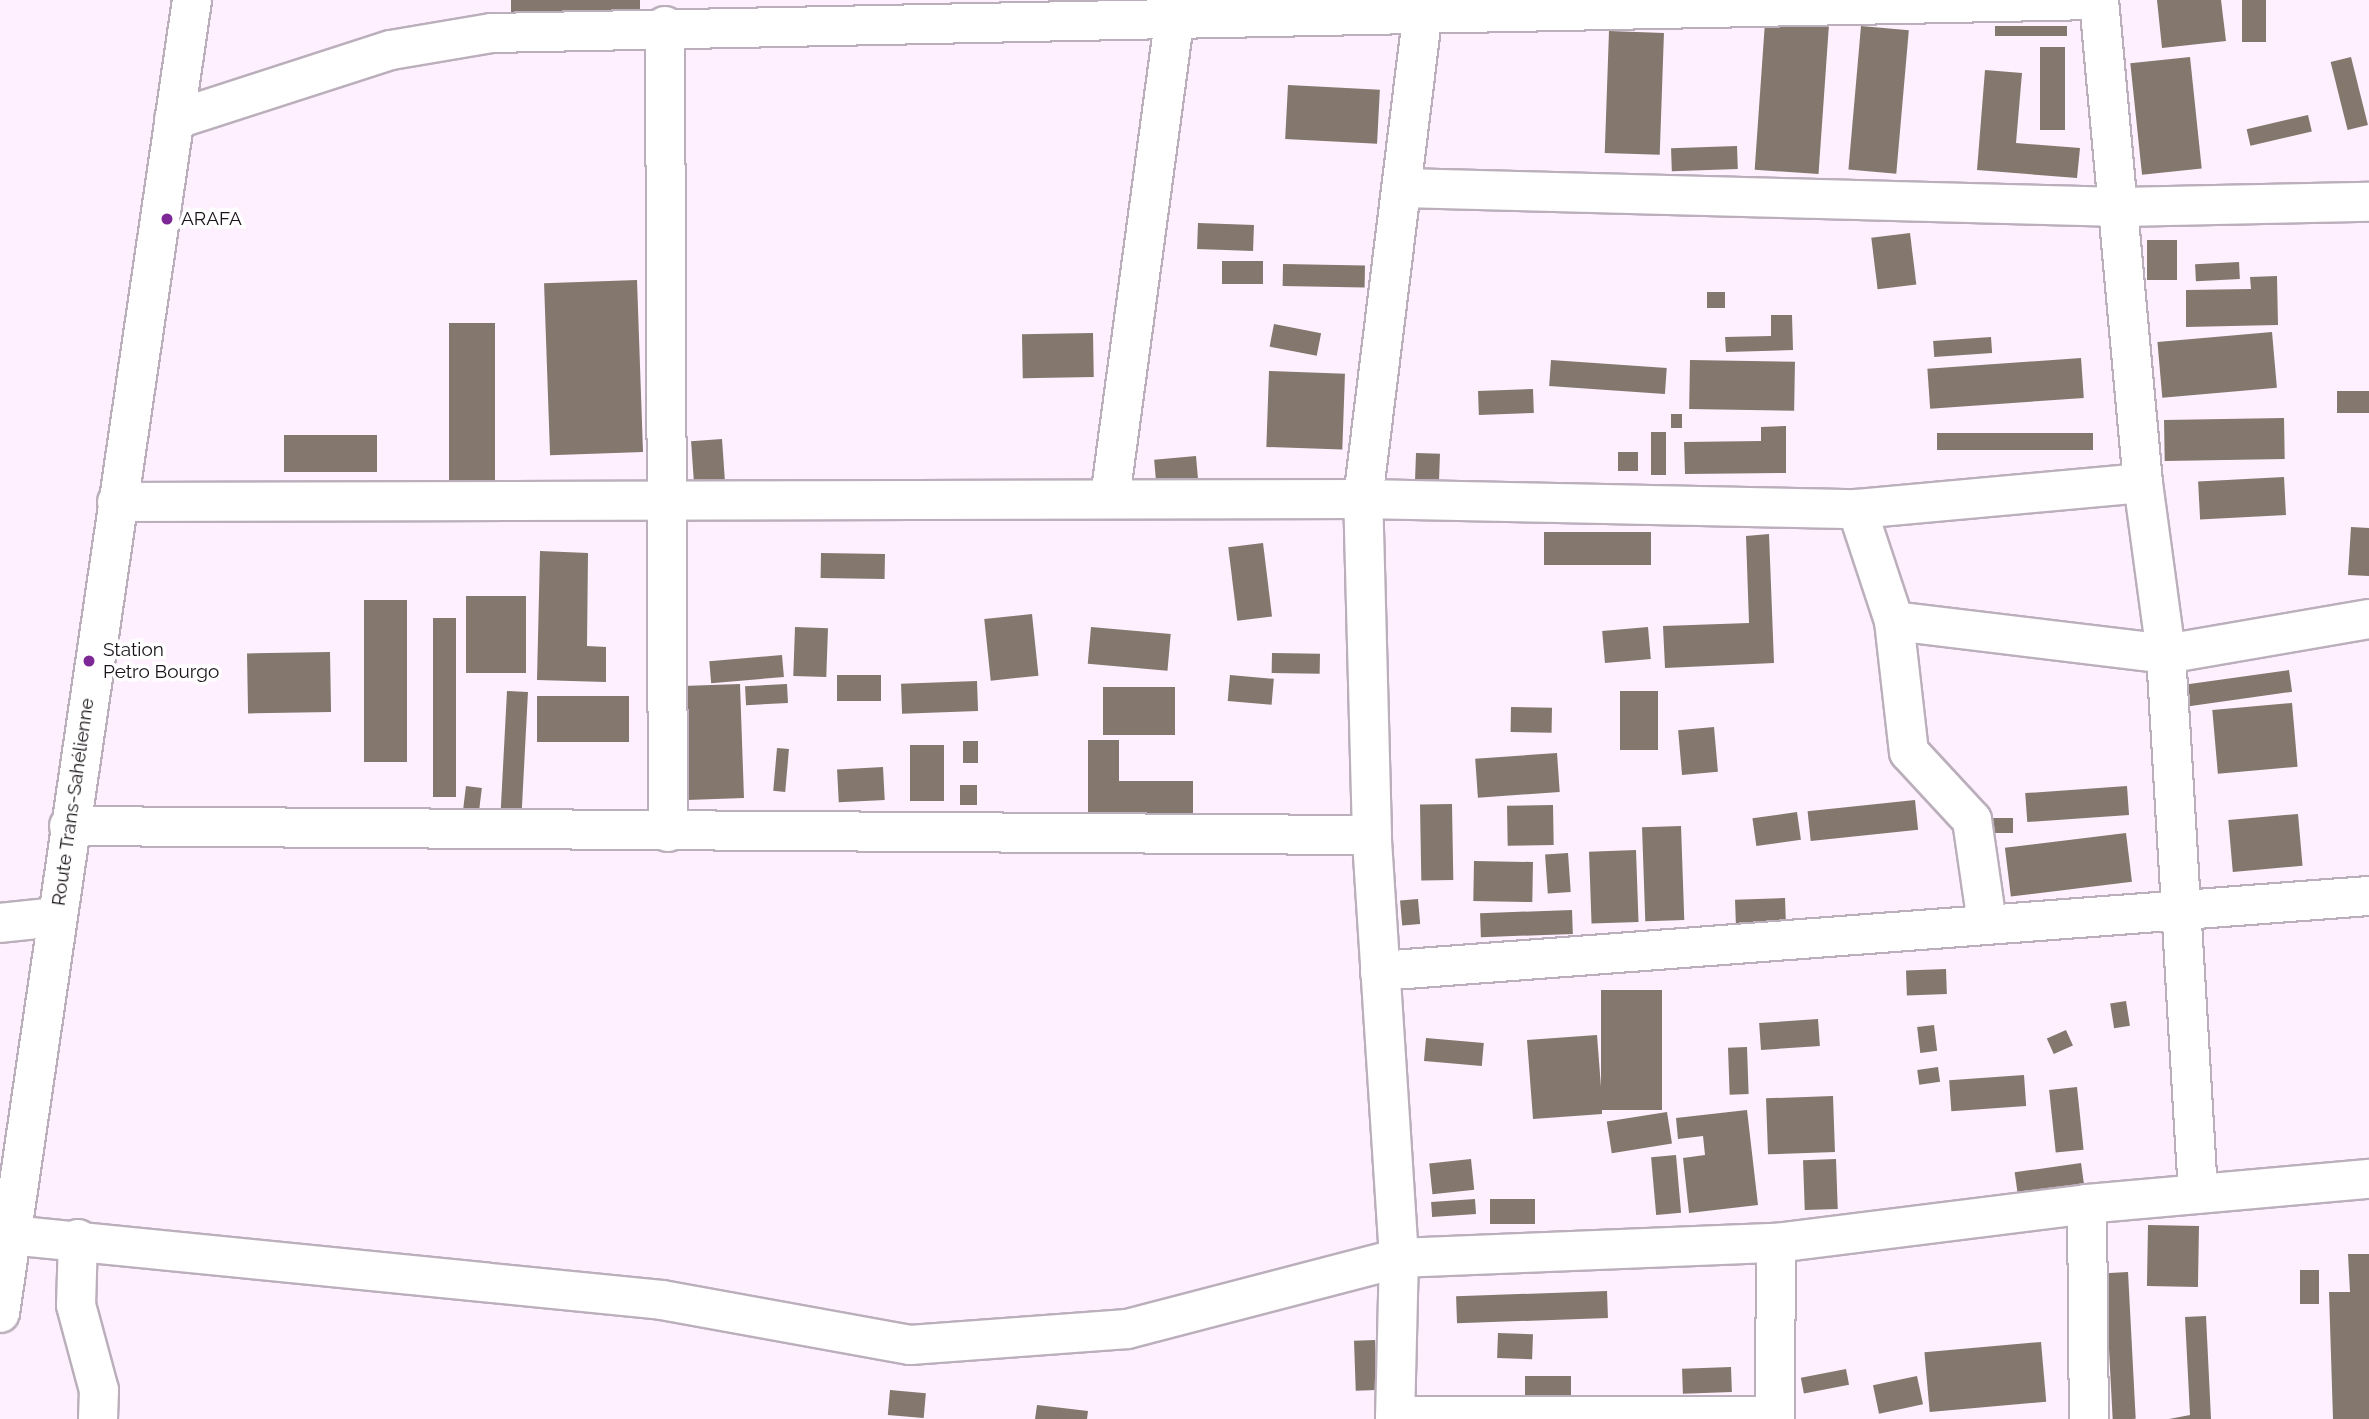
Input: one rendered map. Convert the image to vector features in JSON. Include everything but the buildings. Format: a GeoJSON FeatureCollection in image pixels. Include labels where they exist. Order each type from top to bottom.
{"type":"FeatureCollection","features":[{"type":"Feature","properties":{"kind":"main road","name":"Route Trans-Sahélienne"},"geometry":{"type":"LineString","coordinates":[[0,1313],[6,1233],[56,917],[192,0]]}},
{"type":"Feature","properties":{"kind":"main road"},"geometry":{"type":"LineString","coordinates":[[174,120],[391,50],[492,33],[1176,9],[1423,12],[2088,0]]}},
{"type":"Feature","properties":{"kind":"main road"},"geometry":{"type":"LineString","coordinates":[[2099,0],[2121,207],[2143,483],[2166,654],[2198,1193]]}},
{"type":"Feature","properties":{"kind":"main road"},"geometry":{"type":"LineString","coordinates":[[1110,498],[1176,9]]}},
{"type":"Feature","properties":{"kind":"main road"},"geometry":{"type":"LineString","coordinates":[[1423,12],[1363,499],[1371,835],[1399,1258],[1395,1417],[1775,1417],[1776,1243]]}},
{"type":"Feature","properties":{"kind":"main road"},"geometry":{"type":"LineString","coordinates":[[665,26],[668,832]]}},
{"type":"Feature","properties":{"kind":"main road"},"geometry":{"type":"LineString","coordinates":[[1403,188],[2121,207],[2369,202]]}},
{"type":"Feature","properties":{"kind":"main road"},"geometry":{"type":"LineString","coordinates":[[117,502],[1363,499],[1857,509],[2143,483]]}},
{"type":"Feature","properties":{"kind":"main road"},"geometry":{"type":"LineString","coordinates":[[1857,509],[1894,621],[1909,752],[1972,820],[1987,923]]}},
{"type":"Feature","properties":{"kind":"main road"},"geometry":{"type":"LineString","coordinates":[[1894,621],[2166,654],[2369,619]]}},
{"type":"Feature","properties":{"kind":"main road"},"geometry":{"type":"LineString","coordinates":[[69,825],[668,832],[1371,835]]}},
{"type":"Feature","properties":{"kind":"main road"},"geometry":{"type":"LineString","coordinates":[[1380,971],[2369,896]]}},
{"type":"Feature","properties":{"kind":"main road"},"geometry":{"type":"LineString","coordinates":[[0,923],[56,917]]}},
{"type":"Feature","properties":{"kind":"main road"},"geometry":{"type":"LineString","coordinates":[[6,1233],[662,1300],[910,1345],[1127,1329],[1399,1258],[1776,1243],[2087,1204],[2369,1179]]}},
{"type":"Feature","properties":{"kind":"main road"},"geometry":{"type":"LineString","coordinates":[[2087,1204],[2089,1419]]}},
{"type":"Feature","properties":{"kind":"main road"},"geometry":{"type":"LineString","coordinates":[[78,1239],[76,1305],[99,1390],[98,1419]]}},
{"type":"Feature","properties":{"kind":"place","name":"ARAFA"},"geometry":{"type":"Point","coordinates":[167,219]}},
{"type":"Feature","properties":{"kind":"place","name":"Station Petro Bourgo"},"geometry":{"type":"Point","coordinates":[89,661]}}]}
